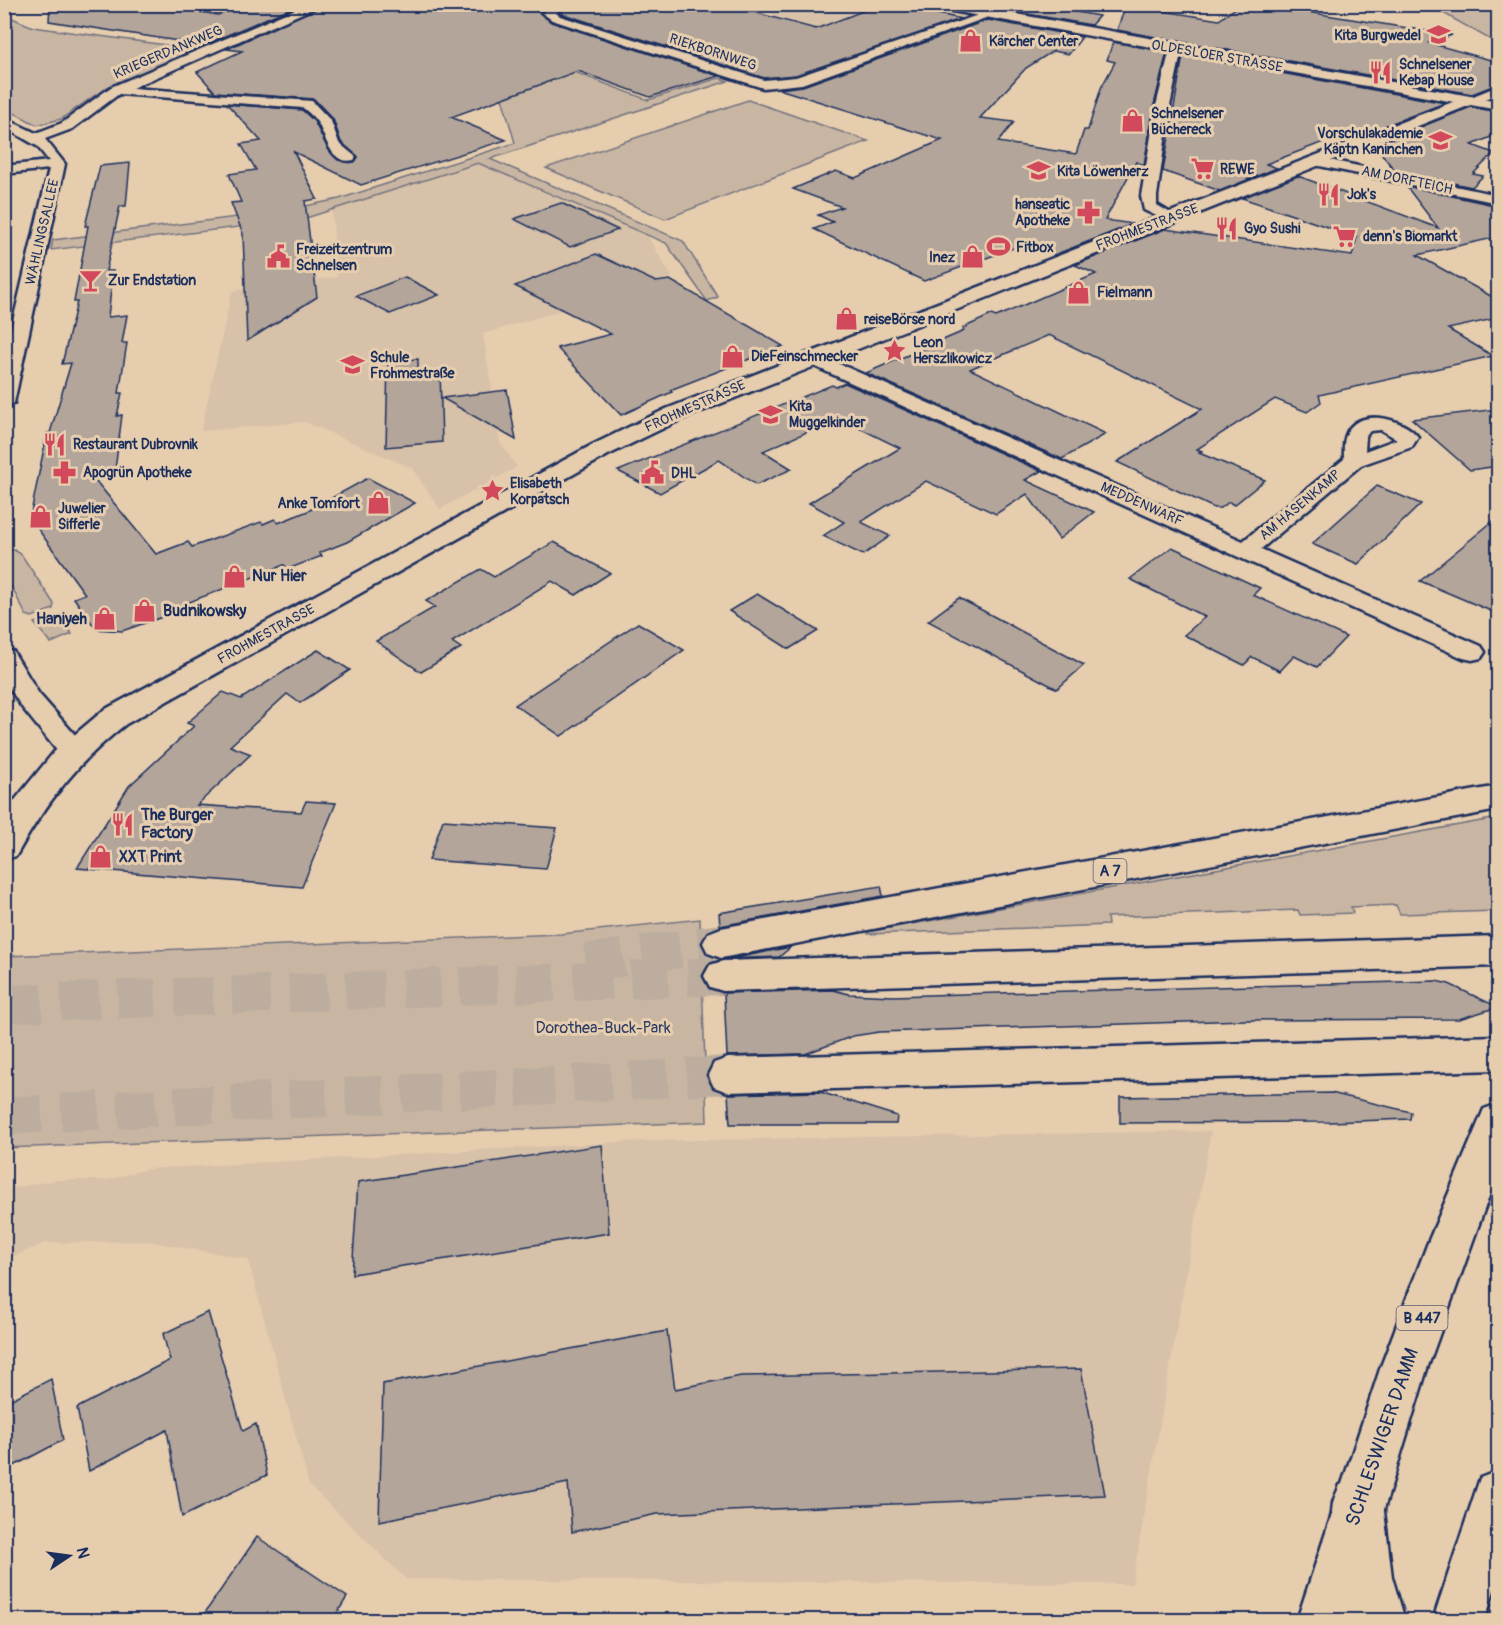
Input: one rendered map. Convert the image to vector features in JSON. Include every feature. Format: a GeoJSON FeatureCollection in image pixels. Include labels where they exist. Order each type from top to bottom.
{"type":"FeatureCollection","features":[{"type":"Feature","properties":{"kind":"main road","name":"OLDESLOER STRASSE"},"geometry":{"type":"LineString","coordinates":[[936,4],[1498,106]]}},
{"type":"Feature","properties":{"kind":"main road","name":"FROHMESTRASSE"},"geometry":{"type":"LineString","coordinates":[[4,847],[38,789],[73,751],[101,728],[131,708],[600,450],[722,393],[1468,101]]}},
{"type":"Feature","properties":{"kind":"main road","name":"A 7"},"geometry":{"type":"LineString","coordinates":[[1498,798],[722,960],[1189,959],[1498,951]]}},
{"type":"Feature","properties":{"kind":"main road"},"geometry":{"type":"LineString","coordinates":[[728,1075],[1498,1053]]}},
{"type":"Feature","properties":{"kind":"main road","name":"SCHLESWIGER DAMM"},"geometry":{"type":"LineString","coordinates":[[1323,1620],[1358,1503],[1420,1326],[1496,1129]]}},
{"type":"Feature","properties":{"kind":"main road"},"geometry":{"type":"LineString","coordinates":[[1459,1620],[1498,1496]]}},
{"type":"Feature","properties":{"kind":"main road"},"geometry":{"type":"LineString","coordinates":[[1358,1503],[1361,1554],[1367,1586],[1379,1620]]}},
{"type":"Feature","properties":{"kind":"street","name":"KRIEGERDANKWEG"},"geometry":{"type":"LineString","coordinates":[[36,138],[67,126],[116,90],[318,4]]}},
{"type":"Feature","properties":{"kind":"street","name":"RIEKBORNWEG"},"geometry":{"type":"LineString","coordinates":[[562,4],[548,13],[556,18],[763,84],[798,81],[988,15]]}},
{"type":"Feature","properties":{"kind":"street"},"geometry":{"type":"LineString","coordinates":[[1171,218],[1149,207],[1149,196],[1163,106],[1176,49]]}},
{"type":"Feature","properties":{"kind":"street"},"geometry":{"type":"LineString","coordinates":[[116,90],[307,104],[324,121],[333,145],[349,157]]}},
{"type":"Feature","properties":{"kind":"street"},"geometry":{"type":"LineString","coordinates":[[1468,101],[1498,90]]}},
{"type":"Feature","properties":{"kind":"street","name":"WÄHLINGSALLEE"},"geometry":{"type":"LineString","coordinates":[[4,122],[36,138],[53,152],[58,164],[5,398]]}},
{"type":"Feature","properties":{"kind":"street","name":"AM DORFTEICH"},"geometry":{"type":"LineString","coordinates":[[1315,161],[1498,199]]}},
{"type":"Feature","properties":{"kind":"street"},"geometry":{"type":"LineString","coordinates":[[4,171],[58,164]]}},
{"type":"Feature","properties":{"kind":"street","name":"MEDDENWARF"},"geometry":{"type":"LineString","coordinates":[[812,358],[1472,652]]}},
{"type":"Feature","properties":{"kind":"street","name":"AM HASENKAMP"},"geometry":{"type":"LineString","coordinates":[[1246,550],[1354,461]]}},
{"type":"Feature","properties":{"kind":"street"},"geometry":{"type":"LineString","coordinates":[[4,657],[30,700],[73,751]]}},
{"type":"Feature","properties":{"kind":"shaded area"},"geometry":{"type":"Polygon","coordinates":[[[922,4],[975,16],[887,48],[772,15],[770,8],[756,5],[922,4]]]}},
{"type":"Feature","properties":{"kind":"shaded area","name":"Schule Frohmestraße"},"geometry":{"type":"Polygon","coordinates":[[[478,163],[647,235],[672,277],[483,334],[500,443],[517,467],[440,509],[412,468],[305,422],[201,431],[232,291],[337,277],[332,210],[478,163]]]}},
{"type":"Feature","properties":{"kind":"shaded area"},"geometry":{"type":"Polygon","coordinates":[[[1211,1131],[1132,1584],[406,1579],[309,1485],[248,1259],[147,1241],[45,1243],[5,1260],[5,1189],[57,1180],[107,1180],[147,1169],[640,1141],[1211,1131]]]}},
{"type":"Feature","properties":{"kind":"green space"},"geometry":{"type":"Polygon","coordinates":[[[1429,5],[1498,5],[1498,42],[1491,40],[1429,5]]]}},
{"type":"Feature","properties":{"kind":"green space"},"geometry":{"type":"Polygon","coordinates":[[[5,15],[33,27],[195,49],[94,96],[61,119],[37,125],[5,108],[4,33],[9,31],[5,29],[5,15]]]}},
{"type":"Feature","properties":{"kind":"green space"},"geometry":{"type":"Polygon","coordinates":[[[514,49],[648,100],[719,78],[728,81],[490,159],[683,241],[718,297],[707,301],[666,243],[478,163],[303,219],[51,250],[53,240],[277,212],[339,199],[515,143],[503,101],[480,75],[514,49]]]}},
{"type":"Feature","properties":{"kind":"green space"},"geometry":{"type":"Polygon","coordinates":[[[748,100],[868,141],[665,219],[546,168],[748,100]]]}},
{"type":"Feature","properties":{"kind":"green space"},"geometry":{"type":"Polygon","coordinates":[[[14,550],[21,554],[54,604],[53,609],[32,617],[26,615],[7,578],[8,551],[14,550]]]}},
{"type":"Feature","properties":{"kind":"green space"},"geometry":{"type":"Polygon","coordinates":[[[52,618],[65,622],[72,634],[51,643],[34,623],[52,618]]]}},
{"type":"Feature","properties":{"kind":"green space"},"geometry":{"type":"Polygon","coordinates":[[[1498,818],[1498,911],[1400,914],[1396,905],[1351,907],[1353,913],[1300,915],[1298,910],[1107,917],[1108,925],[868,934],[868,932],[1498,818]]]}},
{"type":"Feature","properties":{"kind":"green space","name":"Dorothea-Buck-Park"},"geometry":{"type":"Polygon","coordinates":[[[700,919],[707,1122],[5,1148],[5,956],[561,934],[700,919]]]}},
{"type":"Feature","properties":{"kind":"building"},"geometry":{"type":"Polygon","coordinates":[[[50,4],[154,4],[218,15],[245,4],[300,4],[204,45],[49,21],[50,4]]]}},
{"type":"Feature","properties":{"kind":"building"},"geometry":{"type":"Polygon","coordinates":[[[325,4],[550,4],[540,13],[551,22],[719,76],[650,97],[578,71],[451,117],[506,140],[361,185],[294,152],[317,199],[305,201],[317,297],[247,341],[243,234],[231,203],[241,202],[229,174],[256,170],[241,144],[261,141],[227,104],[302,110],[314,121],[328,149],[338,160],[354,162],[358,157],[341,142],[333,119],[314,99],[215,92],[197,72],[242,51],[227,49],[325,4]]]}},
{"type":"Feature","properties":{"kind":"building"},"geometry":{"type":"Polygon","coordinates":[[[569,4],[724,4],[816,29],[881,4],[894,4],[961,19],[796,75],[764,78],[560,13],[569,4]]]}},
{"type":"Feature","properties":{"kind":"building"},"geometry":{"type":"Polygon","coordinates":[[[1014,4],[1032,4],[1099,16],[1091,25],[1004,10],[1014,4]]]}},
{"type":"Feature","properties":{"kind":"building"},"geometry":{"type":"Polygon","coordinates":[[[1241,4],[1256,4],[1452,35],[1429,43],[1498,62],[1498,84],[1472,94],[1117,30],[1126,5],[1219,20],[1241,4]]]}},
{"type":"Feature","properties":{"kind":"building"},"geometry":{"type":"Polygon","coordinates":[[[988,20],[1082,37],[1069,54],[1053,51],[1026,68],[980,118],[1014,122],[998,142],[1076,154],[1084,130],[1088,130],[1101,88],[1115,62],[1107,60],[1113,42],[1167,52],[1154,105],[1144,165],[1136,162],[1105,220],[1133,224],[1054,255],[1027,243],[924,281],[814,229],[833,222],[818,215],[842,207],[793,189],[836,171],[855,178],[942,140],[779,89],[803,86],[988,20]]]}},
{"type":"Feature","properties":{"kind":"building"},"geometry":{"type":"Polygon","coordinates":[[[1183,55],[1445,103],[1358,136],[1347,133],[1266,164],[1277,168],[1220,191],[1163,171],[1183,55]]]}},
{"type":"Feature","properties":{"kind":"building"},"geometry":{"type":"Polygon","coordinates":[[[1471,107],[1498,112],[1498,134],[1472,145],[1494,153],[1473,174],[1483,176],[1472,187],[1395,171],[1375,145],[1471,107]]]}},
{"type":"Feature","properties":{"kind":"building"},"geometry":{"type":"Polygon","coordinates":[[[130,163],[126,206],[120,206],[106,271],[113,271],[108,317],[127,315],[122,343],[127,343],[119,393],[122,393],[117,416],[122,415],[114,478],[95,480],[156,554],[188,542],[192,547],[261,522],[263,524],[275,519],[278,523],[308,511],[368,478],[415,503],[347,542],[319,553],[322,556],[288,569],[284,565],[179,606],[181,607],[170,612],[171,614],[122,631],[96,629],[74,598],[85,594],[30,518],[47,433],[50,433],[71,363],[62,364],[77,302],[74,302],[88,226],[85,226],[100,166],[130,163]]]}},
{"type":"Feature","properties":{"kind":"building"},"geometry":{"type":"Polygon","coordinates":[[[1298,176],[1438,228],[1406,186],[1498,206],[1498,237],[1417,255],[1498,300],[1498,318],[1448,329],[1493,356],[1319,395],[1321,402],[1307,412],[1275,399],[1197,449],[1202,451],[1199,453],[1265,480],[1234,505],[1229,502],[1221,508],[1214,508],[1117,462],[1202,409],[1049,335],[970,369],[1106,434],[1062,459],[866,373],[964,331],[963,328],[991,315],[996,317],[1096,274],[1075,265],[1165,229],[1352,256],[1357,237],[1242,198],[1298,176]]]}},
{"type":"Feature","properties":{"kind":"building"},"geometry":{"type":"Polygon","coordinates":[[[561,203],[618,230],[570,247],[514,219],[561,203]]]}},
{"type":"Feature","properties":{"kind":"building"},"geometry":{"type":"Polygon","coordinates":[[[596,254],[656,282],[670,280],[783,346],[670,390],[672,392],[621,415],[557,348],[611,334],[515,286],[596,254]]]}},
{"type":"Feature","properties":{"kind":"building"},"geometry":{"type":"Polygon","coordinates":[[[405,277],[439,295],[390,314],[356,296],[405,277]]]}},
{"type":"Feature","properties":{"kind":"building"},"geometry":{"type":"Polygon","coordinates":[[[418,359],[418,372],[440,370],[442,442],[386,447],[388,361],[418,359]]]}},
{"type":"Feature","properties":{"kind":"building"},"geometry":{"type":"Polygon","coordinates":[[[845,383],[1041,471],[1025,480],[1094,512],[1059,539],[1027,494],[996,514],[926,481],[861,522],[890,536],[863,555],[823,536],[844,522],[809,503],[900,448],[839,418],[763,451],[792,469],[756,485],[719,460],[660,493],[618,471],[832,385],[836,387],[845,383]]]}},
{"type":"Feature","properties":{"kind":"building"},"geometry":{"type":"Polygon","coordinates":[[[507,390],[516,440],[442,398],[507,390]]]}},
{"type":"Feature","properties":{"kind":"building"},"geometry":{"type":"Polygon","coordinates":[[[1498,409],[1498,466],[1470,470],[1412,419],[1498,409]]]}},
{"type":"Feature","properties":{"kind":"building"},"geometry":{"type":"Polygon","coordinates":[[[1377,486],[1421,504],[1358,564],[1312,544],[1377,486]]]}},
{"type":"Feature","properties":{"kind":"building"},"geometry":{"type":"Polygon","coordinates":[[[1498,517],[1498,614],[1420,581],[1498,517]]]}},
{"type":"Feature","properties":{"kind":"building"},"geometry":{"type":"Polygon","coordinates":[[[554,542],[610,573],[576,595],[552,581],[452,642],[461,648],[421,672],[376,641],[435,607],[426,601],[481,569],[494,577],[554,542]]]}},
{"type":"Feature","properties":{"kind":"building"},"geometry":{"type":"Polygon","coordinates":[[[1172,547],[1260,588],[1253,595],[1346,637],[1317,667],[1294,656],[1280,671],[1252,657],[1244,665],[1184,635],[1205,617],[1130,579],[1172,547]]]}},
{"type":"Feature","properties":{"kind":"building"},"geometry":{"type":"Polygon","coordinates":[[[757,594],[818,631],[789,649],[729,611],[757,594]]]}},
{"type":"Feature","properties":{"kind":"building"},"geometry":{"type":"Polygon","coordinates":[[[959,598],[1084,665],[1057,689],[928,621],[959,598]]]}},
{"type":"Feature","properties":{"kind":"building"},"geometry":{"type":"Polygon","coordinates":[[[638,623],[684,650],[561,736],[515,705],[638,623]]]}},
{"type":"Feature","properties":{"kind":"building"},"geometry":{"type":"Polygon","coordinates":[[[318,650],[350,670],[300,703],[287,694],[230,746],[251,754],[197,805],[301,812],[306,801],[336,803],[302,887],[77,868],[129,786],[194,726],[187,723],[223,692],[241,699],[318,650]]]}},
{"type":"Feature","properties":{"kind":"building"},"geometry":{"type":"Polygon","coordinates":[[[443,820],[557,828],[546,869],[429,860],[443,820]]]}},
{"type":"Feature","properties":{"kind":"building"},"geometry":{"type":"Polygon","coordinates":[[[881,886],[883,896],[720,926],[719,913],[881,886]]]}},
{"type":"Feature","properties":{"kind":"building"},"geometry":{"type":"Polygon","coordinates":[[[791,947],[779,957],[730,959],[791,947]]]}},
{"type":"Feature","properties":{"kind":"building"},"geometry":{"type":"Polygon","coordinates":[[[1436,981],[1449,984],[1498,1007],[1459,1019],[1245,1020],[879,1032],[853,1036],[805,1054],[727,1056],[724,993],[833,990],[849,994],[893,996],[1436,981]]]}},
{"type":"Feature","properties":{"kind":"building"},"geometry":{"type":"Polygon","coordinates":[[[820,1092],[897,1116],[896,1124],[730,1124],[728,1094],[820,1092]]]}},
{"type":"Feature","properties":{"kind":"building"},"geometry":{"type":"Polygon","coordinates":[[[1331,1093],[1411,1112],[1410,1119],[1330,1122],[1120,1123],[1120,1097],[1331,1093]]]}},
{"type":"Feature","properties":{"kind":"building"},"geometry":{"type":"Polygon","coordinates":[[[602,1145],[609,1233],[352,1274],[358,1182],[602,1145]]]}},
{"type":"Feature","properties":{"kind":"building"},"geometry":{"type":"Polygon","coordinates":[[[208,1312],[243,1431],[256,1424],[267,1475],[182,1517],[167,1430],[89,1471],[77,1408],[170,1360],[163,1334],[208,1312]]]}},
{"type":"Feature","properties":{"kind":"building"},"geometry":{"type":"Polygon","coordinates":[[[667,1331],[675,1389],[741,1376],[1081,1369],[1105,1495],[657,1514],[572,1532],[568,1483],[379,1521],[383,1384],[667,1331]]]}},
{"type":"Feature","properties":{"kind":"building"},"geometry":{"type":"Polygon","coordinates":[[[51,1379],[63,1440],[10,1468],[4,1438],[4,1403],[51,1379]]]}},
{"type":"Feature","properties":{"kind":"building"},"geometry":{"type":"Polygon","coordinates":[[[257,1537],[347,1597],[333,1620],[200,1620],[257,1537]]]}},
{"type":"Feature","properties":{"kind":"tunnel"},"geometry":{"type":"LineString","coordinates":[[586,963],[721,943]]}},
{"type":"Feature","properties":{"kind":"tunnel"},"geometry":{"type":"LineString","coordinates":[[4,1004],[723,976]]}},
{"type":"Feature","properties":{"kind":"tunnel"},"geometry":{"type":"LineString","coordinates":[[4,1116],[728,1075]]}},
{"type":"Feature","properties":{"kind":"place","name":"Kita Burgwedel"},"geometry":{"type":"Point","coordinates":[1439,35]}},
{"type":"Feature","properties":{"kind":"place","name":"Kärcher Center"},"geometry":{"type":"Point","coordinates":[971,41]}},
{"type":"Feature","properties":{"kind":"place","name":"Schnelsener Kebap House"},"geometry":{"type":"Point","coordinates":[1381,72]}},
{"type":"Feature","properties":{"kind":"place","name":"Schnelsener Büchereck"},"geometry":{"type":"Point","coordinates":[1133,121]}},
{"type":"Feature","properties":{"kind":"place","name":"Vorschulakademie Käptn Kaninchen"},"geometry":{"type":"Point","coordinates":[1441,141]}},
{"type":"Feature","properties":{"kind":"place","name":"REWE"},"geometry":{"type":"Point","coordinates":[1202,169]}},
{"type":"Feature","properties":{"kind":"place","name":"Kita Löwenherz"},"geometry":{"type":"Point","coordinates":[1039,171]}},
{"type":"Feature","properties":{"kind":"place","name":"Jok's"},"geometry":{"type":"Point","coordinates":[1329,194]}},
{"type":"Feature","properties":{"kind":"place","name":"hanseatic Apotheke"},"geometry":{"type":"Point","coordinates":[1088,212]}},
{"type":"Feature","properties":{"kind":"place","name":"Gyo Sushi"},"geometry":{"type":"Point","coordinates":[1226,228]}},
{"type":"Feature","properties":{"kind":"place","name":"denn's Biomarkt"},"geometry":{"type":"Point","coordinates":[1345,236]}},
{"type":"Feature","properties":{"kind":"place","name":"Fitbox"},"geometry":{"type":"Point","coordinates":[998,247]}},
{"type":"Feature","properties":{"kind":"place","name":"Freizeitzentrum Schnelsen"},"geometry":{"type":"Point","coordinates":[278,257]}},
{"type":"Feature","properties":{"kind":"place","name":"Inez"},"geometry":{"type":"Point","coordinates":[973,257]}},
{"type":"Feature","properties":{"kind":"place","name":"Zur Endstation"},"geometry":{"type":"Point","coordinates":[90,280]}},
{"type":"Feature","properties":{"kind":"place","name":"Fielmann"},"geometry":{"type":"Point","coordinates":[1079,292]}},
{"type":"Feature","properties":{"kind":"place","name":"reiseBörse nord"},"geometry":{"type":"Point","coordinates":[846,319]}},
{"type":"Feature","properties":{"kind":"place","name":"Leon Herszlikowicz"},"geometry":{"type":"Point","coordinates":[895,350]}},
{"type":"Feature","properties":{"kind":"place","name":"DieFeinschmecker"},"geometry":{"type":"Point","coordinates":[733,356]}},
{"type":"Feature","properties":{"kind":"place","name":"Schule Frohmestraße"},"geometry":{"type":"Point","coordinates":[352,365]}},
{"type":"Feature","properties":{"kind":"place","name":"Kita Muggelkinder"},"geometry":{"type":"Point","coordinates":[771,414]}},
{"type":"Feature","properties":{"kind":"place","name":"Restaurant Dubrovnik"},"geometry":{"type":"Point","coordinates":[55,444]}},
{"type":"Feature","properties":{"kind":"place","name":"Apogrün Apotheke"},"geometry":{"type":"Point","coordinates":[65,472]}},
{"type":"Feature","properties":{"kind":"place","name":"DHL"},"geometry":{"type":"Point","coordinates":[653,473]}},
{"type":"Feature","properties":{"kind":"place","name":"Elisabeth Korpatsch"},"geometry":{"type":"Point","coordinates":[492,491]}},
{"type":"Feature","properties":{"kind":"place","name":"Anke Tomfort"},"geometry":{"type":"Point","coordinates":[378,503]}},
{"type":"Feature","properties":{"kind":"place","name":"Juwelier Sifferle"},"geometry":{"type":"Point","coordinates":[40,516]}},
{"type":"Feature","properties":{"kind":"place","name":"Nur Hier"},"geometry":{"type":"Point","coordinates":[234,576]}},
{"type":"Feature","properties":{"kind":"place","name":"Budnikowsky"},"geometry":{"type":"Point","coordinates":[145,611]}},
{"type":"Feature","properties":{"kind":"place","name":"Haniyeh"},"geometry":{"type":"Point","coordinates":[105,619]}},
{"type":"Feature","properties":{"kind":"place","name":"The Burger Factory"},"geometry":{"type":"Point","coordinates":[123,824]}},
{"type":"Feature","properties":{"kind":"place","name":"XXT Print"},"geometry":{"type":"Point","coordinates":[101,857]}}]}
